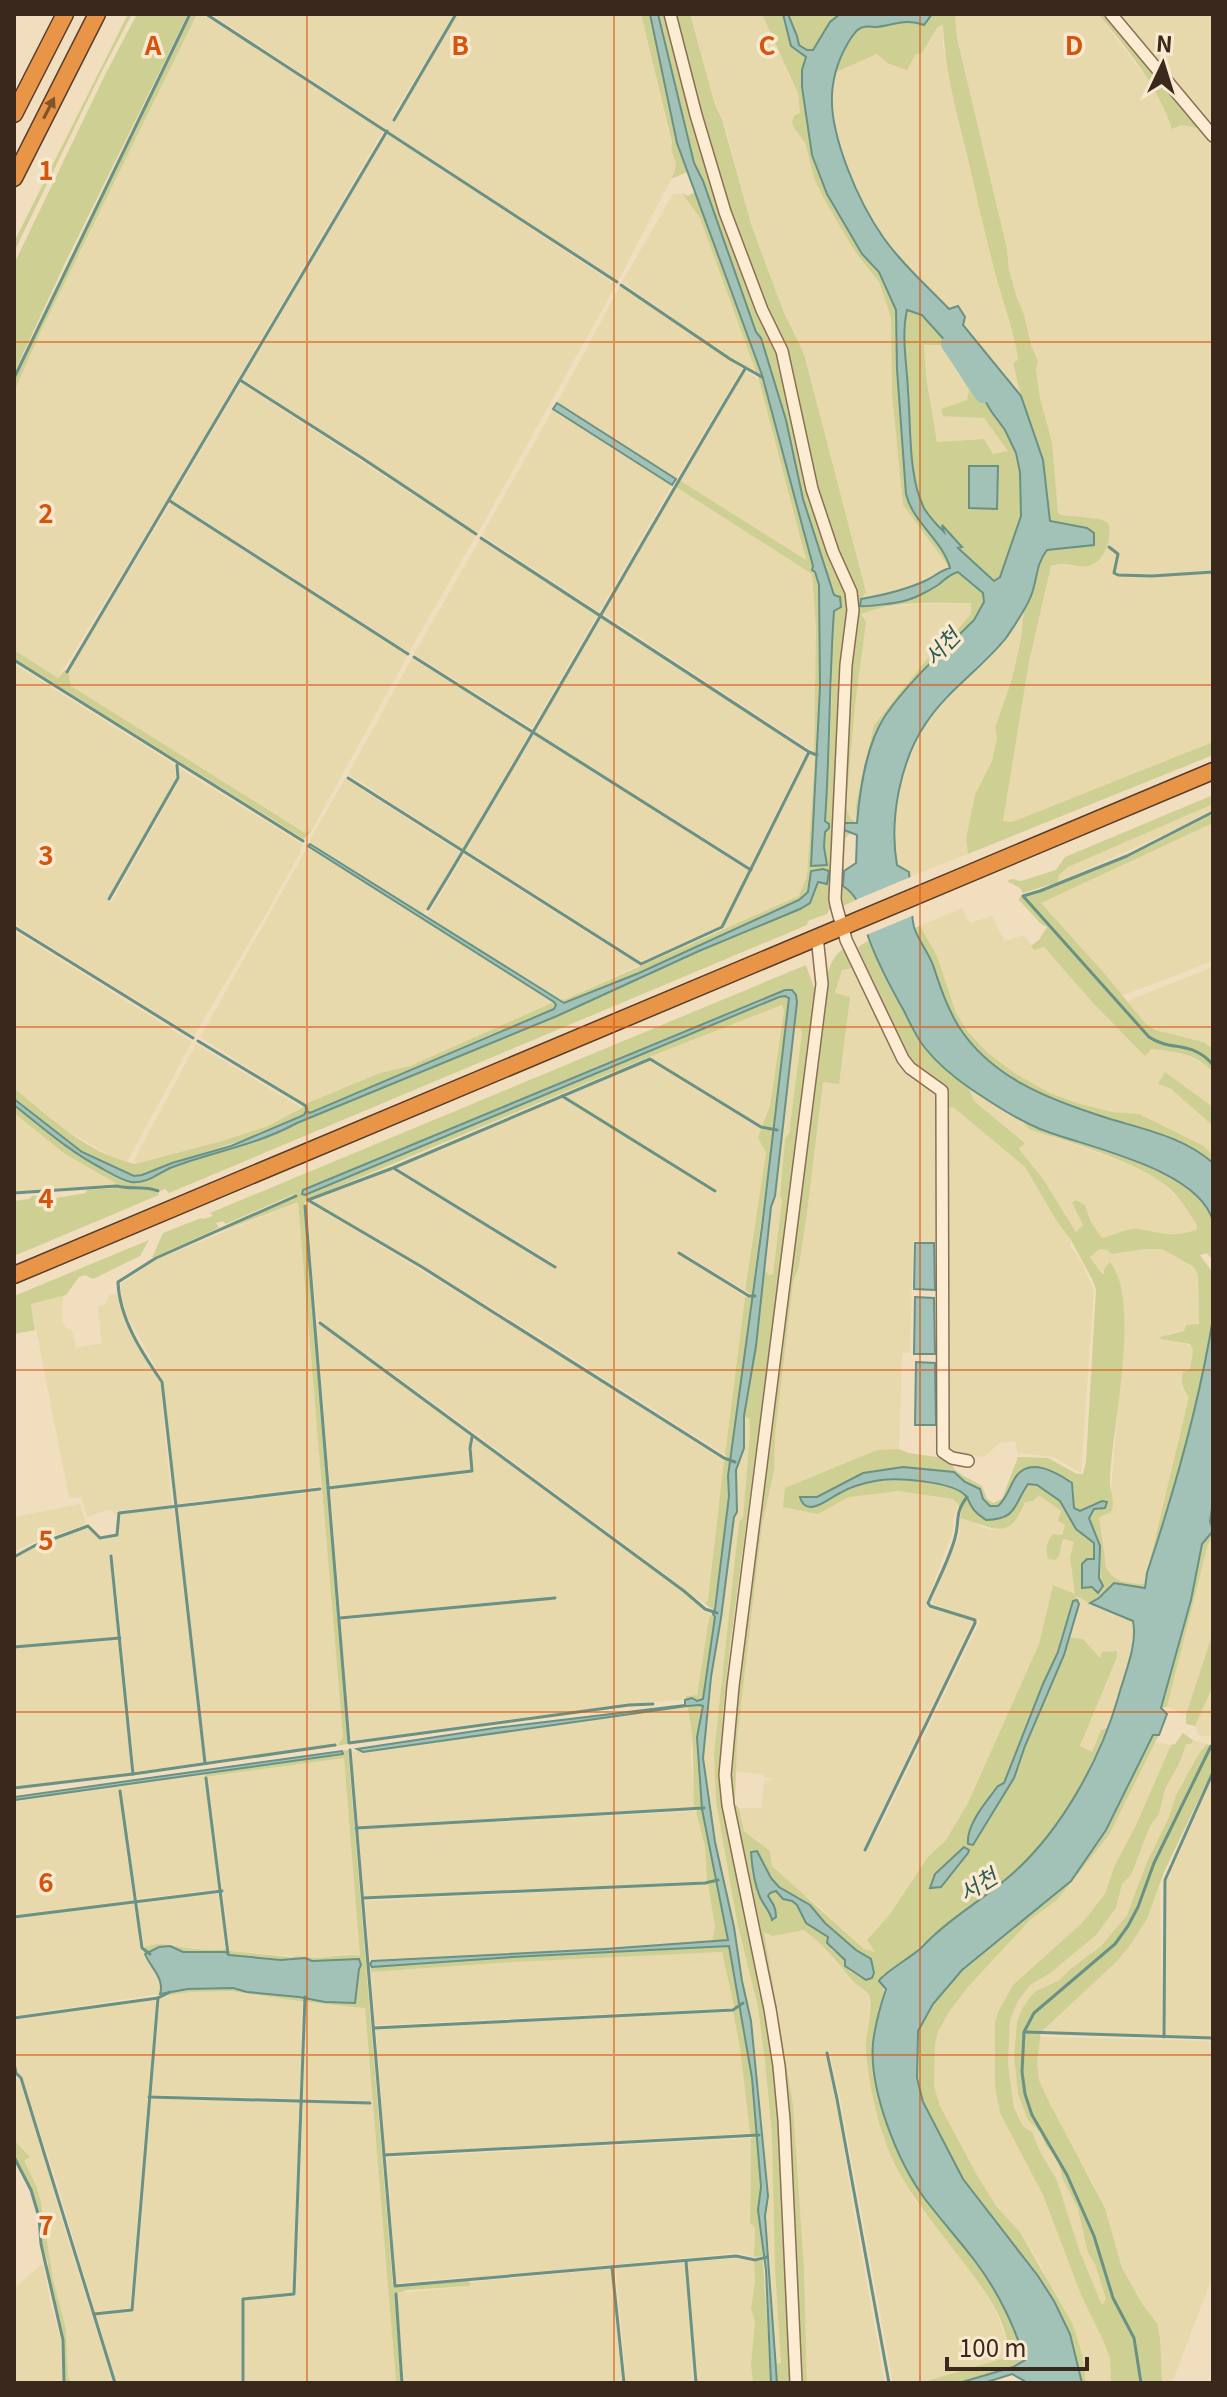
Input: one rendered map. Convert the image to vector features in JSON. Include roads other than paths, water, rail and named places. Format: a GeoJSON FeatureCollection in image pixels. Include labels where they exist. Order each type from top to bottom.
{"type":"FeatureCollection","features":[{"type":"Feature","properties":{"kind":"highway"},"geometry":{"type":"LineString","coordinates":[[14,114],[65,14]]}},
{"type":"Feature","properties":{"kind":"highway"},"geometry":{"type":"LineString","coordinates":[[14,178],[97,14]]}},
{"type":"Feature","properties":{"kind":"highway"},"geometry":{"type":"LineString","coordinates":[[14,1275],[1213,771]]}},
{"type":"Feature","properties":{"kind":"street"},"geometry":{"type":"LineString","coordinates":[[670,14],[725,212],[762,310],[782,351],[812,489],[833,552],[851,592],[853,610],[846,665],[836,911],[846,940],[903,1059],[910,1068],[942,1091],[943,1452],[952,1458],[968,1461]]}},
{"type":"Feature","properties":{"kind":"street"},"geometry":{"type":"LineString","coordinates":[[1111,14],[1213,136]]}},
{"type":"Feature","properties":{"kind":"street"},"geometry":{"type":"LineString","coordinates":[[796,2383],[779,2066],[728,1805],[725,1775],[733,1686],[822,984],[817,936]]}},
{"type":"Feature","properties":{"kind":"water"},"geometry":{"type":"Polygon","coordinates":[[[650,14],[658,14],[694,163],[756,332],[761,338],[786,420],[803,499],[834,595],[840,597],[841,607],[834,611],[832,637],[825,821],[829,828],[825,832],[824,847],[827,865],[811,866],[820,687],[819,585],[812,570],[762,375],[677,143],[650,14]]]}},
{"type":"Feature","properties":{"kind":"water"},"geometry":{"type":"Polygon","coordinates":[[[783,14],[788,14],[799,45],[813,50],[830,22],[840,14],[932,14],[924,25],[906,22],[865,27],[851,38],[838,65],[832,95],[841,149],[856,188],[883,237],[949,309],[958,306],[965,317],[963,325],[1021,396],[1043,460],[1050,521],[1087,528],[1094,533],[1094,545],[1047,550],[1040,561],[1029,601],[1006,638],[934,711],[909,755],[899,791],[894,829],[897,865],[909,872],[914,927],[955,1020],[987,1060],[1041,1094],[1160,1134],[1201,1153],[1213,1163],[1213,1221],[1203,1203],[1164,1173],[1031,1125],[987,1100],[946,1070],[916,1035],[876,958],[858,903],[843,886],[844,871],[856,863],[857,835],[844,830],[844,823],[857,823],[865,767],[878,727],[927,666],[974,620],[984,602],[983,593],[958,572],[908,600],[860,606],[861,599],[911,587],[950,568],[941,548],[915,514],[906,494],[896,310],[879,272],[862,254],[827,194],[812,155],[802,87],[806,57],[791,46],[783,14]],[[907,310],[904,330],[915,481],[924,508],[933,521],[944,532],[942,525],[962,547],[958,548],[994,581],[1000,577],[1021,516],[1020,472],[1016,453],[966,368],[922,315],[907,310]]]}},
{"type":"Feature","properties":{"kind":"water"},"geometry":{"type":"Polygon","coordinates":[[[557,403],[676,479],[672,485],[553,409],[557,403]]]}},
{"type":"Feature","properties":{"kind":"water"},"geometry":{"type":"Polygon","coordinates":[[[969,466],[998,466],[997,509],[969,508],[969,466]]]}},
{"type":"Feature","properties":{"kind":"water"},"geometry":{"type":"Polygon","coordinates":[[[310,844],[564,1003],[639,973],[799,900],[808,892],[811,871],[829,871],[827,884],[818,882],[810,903],[800,909],[557,1016],[266,1137],[170,1168],[142,1182],[124,1180],[91,1162],[14,1105],[14,1099],[82,1152],[134,1176],[142,1175],[231,1146],[304,1115],[306,1111],[310,1113],[554,1009],[554,1002],[308,846],[310,844]]]}},
{"type":"Feature","properties":{"kind":"water"},"geometry":{"type":"Polygon","coordinates":[[[785,990],[792,990],[797,1002],[756,1346],[744,1416],[744,1448],[736,1470],[737,1512],[711,1677],[703,1758],[715,1842],[751,2021],[768,2196],[765,2216],[777,2383],[771,2383],[752,2078],[729,1946],[372,1967],[370,1964],[372,1961],[728,1940],[702,1809],[697,1737],[703,1706],[363,1752],[357,1749],[495,1728],[685,1705],[685,1700],[703,1699],[789,998],[779,997],[302,1194],[303,1190],[785,990]]]}},
{"type":"Feature","properties":{"kind":"water"},"geometry":{"type":"Polygon","coordinates":[[[915,1243],[934,1243],[935,1290],[914,1289],[915,1243]]]}},
{"type":"Feature","properties":{"kind":"water"},"geometry":{"type":"Polygon","coordinates":[[[915,1297],[934,1298],[935,1354],[914,1354],[915,1297]]]}},
{"type":"Feature","properties":{"kind":"water"},"geometry":{"type":"Polygon","coordinates":[[[1213,1318],[1213,1502],[1210,1521],[1213,1531],[1202,1544],[1191,1600],[1161,1708],[1167,1714],[1159,1735],[1153,1735],[1106,1830],[1071,1881],[962,1970],[933,2004],[918,2031],[917,2078],[923,2102],[963,2179],[1054,2301],[1070,2334],[1082,2383],[1028,2383],[1012,2374],[984,2383],[959,2383],[1013,2367],[1025,2360],[991,2284],[931,2207],[895,2145],[880,2103],[873,2062],[875,2030],[886,1989],[879,1981],[1030,1857],[1062,1816],[1089,1770],[1118,1698],[1132,1650],[1134,1630],[1133,1621],[1090,1603],[1114,1583],[1145,1588],[1193,1415],[1213,1318]]]}},
{"type":"Feature","properties":{"kind":"water"},"geometry":{"type":"Polygon","coordinates":[[[916,1362],[935,1363],[936,1425],[915,1425],[916,1362]]]}},
{"type":"Feature","properties":{"kind":"water"},"geometry":{"type":"Polygon","coordinates":[[[903,1467],[954,1472],[980,1489],[983,1499],[990,1506],[1001,1503],[1021,1471],[1035,1467],[1058,1474],[1072,1483],[1074,1508],[1080,1511],[1102,1501],[1107,1502],[1105,1508],[1094,1509],[1089,1518],[1100,1546],[1099,1578],[1103,1586],[1098,1593],[1092,1587],[1082,1588],[1082,1564],[1087,1559],[1094,1559],[1094,1543],[1076,1529],[1060,1501],[1037,1485],[1028,1484],[1009,1514],[986,1520],[959,1491],[923,1481],[871,1482],[848,1489],[812,1507],[803,1503],[800,1497],[817,1497],[863,1473],[903,1467]]]}},
{"type":"Feature","properties":{"kind":"water"},"geometry":{"type":"Polygon","coordinates":[[[1077,1600],[1079,1604],[1064,1655],[1014,1778],[973,1845],[968,1844],[970,1829],[978,1813],[998,1786],[1004,1783],[1058,1652],[1073,1601],[1077,1600]]]}},
{"type":"Feature","properties":{"kind":"water"},"geometry":{"type":"Polygon","coordinates":[[[342,1751],[343,1754],[14,1800],[14,1797],[342,1751]]]}},
{"type":"Feature","properties":{"kind":"water"},"geometry":{"type":"Polygon","coordinates":[[[964,1847],[969,1850],[968,1853],[941,1887],[930,1888],[935,1874],[964,1847]]]}},
{"type":"Feature","properties":{"kind":"water"},"geometry":{"type":"Polygon","coordinates":[[[757,1851],[779,1887],[810,1905],[825,1923],[871,1959],[872,1978],[866,1980],[845,1966],[845,1960],[827,1943],[828,1937],[806,1923],[797,1905],[783,1899],[776,1891],[768,1896],[776,1917],[772,1920],[755,1881],[751,1852],[757,1851]]]}},
{"type":"Feature","properties":{"kind":"water"},"geometry":{"type":"Polygon","coordinates":[[[170,1946],[183,1952],[226,1952],[229,1955],[281,1960],[359,1959],[361,1965],[355,2003],[325,2002],[233,1988],[188,1989],[160,1994],[159,1978],[145,1954],[159,1947],[170,1946]]]}},
{"type":"Feature","properties":{"kind":"waterway"},"geometry":{"type":"LineString","coordinates":[[14,378],[190,14]]}},
{"type":"Feature","properties":{"kind":"waterway"},"geometry":{"type":"LineString","coordinates":[[206,14],[617,282]]}},
{"type":"Feature","properties":{"kind":"waterway"},"geometry":{"type":"LineString","coordinates":[[394,120],[456,14]]}},
{"type":"Feature","properties":{"kind":"waterway"},"geometry":{"type":"LineString","coordinates":[[67,672],[387,131]]}},
{"type":"Feature","properties":{"kind":"waterway"},"geometry":{"type":"LineString","coordinates":[[621,285],[730,359],[762,377]]}},
{"type":"Feature","properties":{"kind":"waterway","name":"서천"},"geometry":{"type":"LineString","coordinates":[[949,344],[983,395]]}},
{"type":"Feature","properties":{"kind":"waterway"},"geometry":{"type":"LineString","coordinates":[[428,909],[745,369]]}},
{"type":"Feature","properties":{"kind":"waterway"},"geometry":{"type":"LineString","coordinates":[[240,380],[476,534]]}},
{"type":"Feature","properties":{"kind":"waterway"},"geometry":{"type":"LineString","coordinates":[[170,501],[408,654]]}},
{"type":"Feature","properties":{"kind":"waterway"},"geometry":{"type":"LineString","coordinates":[[481,538],[817,755]]}},
{"type":"Feature","properties":{"kind":"waterway"},"geometry":{"type":"LineString","coordinates":[[1109,547],[1118,554],[1114,573],[1118,575],[1213,572]]}},
{"type":"Feature","properties":{"kind":"waterway"},"geometry":{"type":"LineString","coordinates":[[414,657],[751,870]]}},
{"type":"Feature","properties":{"kind":"waterway"},"geometry":{"type":"LineString","coordinates":[[14,660],[303,841]]}},
{"type":"Feature","properties":{"kind":"waterway"},"geometry":{"type":"LineString","coordinates":[[348,778],[641,964],[722,927],[809,752]]}},
{"type":"Feature","properties":{"kind":"waterway"},"geometry":{"type":"LineString","coordinates":[[109,899],[178,778],[177,765]]}},
{"type":"Feature","properties":{"kind":"waterway"},"geometry":{"type":"LineString","coordinates":[[1213,812],[1127,856],[1023,896],[1149,1037],[1198,1052],[1213,1065]]}},
{"type":"Feature","properties":{"kind":"waterway"},"geometry":{"type":"LineString","coordinates":[[14,927],[193,1038]]}},
{"type":"Feature","properties":{"kind":"waterway"},"geometry":{"type":"LineString","coordinates":[[198,1041],[306,1106],[307,1112]]}},
{"type":"Feature","properties":{"kind":"waterway"},"geometry":{"type":"LineString","coordinates":[[308,1200],[393,1168],[650,1059],[761,1127],[777,1130]]}},
{"type":"Feature","properties":{"kind":"waterway"},"geometry":{"type":"LineString","coordinates":[[562,1096],[715,1191]]}},
{"type":"Feature","properties":{"kind":"waterway"},"geometry":{"type":"LineString","coordinates":[[395,1169],[555,1267]]}},
{"type":"Feature","properties":{"kind":"waterway"},"geometry":{"type":"LineString","coordinates":[[14,1193],[117,1186],[158,1191]]}},
{"type":"Feature","properties":{"kind":"waterway"},"geometry":{"type":"LineString","coordinates":[[205,1763],[162,1382],[127,1322],[118,1282],[156,1258],[296,1196]]}},
{"type":"Feature","properties":{"kind":"waterway"},"geometry":{"type":"LineString","coordinates":[[308,1200],[422,1267],[724,1458],[735,1462]]}},
{"type":"Feature","properties":{"kind":"waterway"},"geometry":{"type":"LineString","coordinates":[[305,1206],[349,1743],[653,1704]]}},
{"type":"Feature","properties":{"kind":"waterway"},"geometry":{"type":"LineString","coordinates":[[679,1253],[749,1296],[755,1296]]}},
{"type":"Feature","properties":{"kind":"waterway"},"geometry":{"type":"LineString","coordinates":[[320,1323],[705,1609],[717,1613]]}},
{"type":"Feature","properties":{"kind":"waterway"},"geometry":{"type":"LineString","coordinates":[[328,1488],[472,1471],[472,1437]]}},
{"type":"Feature","properties":{"kind":"waterway"},"geometry":{"type":"LineString","coordinates":[[14,1557],[34,1546],[88,1526],[100,1538],[117,1535],[119,1513],[320,1489]]}},
{"type":"Feature","properties":{"kind":"waterway"},"geometry":{"type":"LineString","coordinates":[[865,1850],[975,1623],[975,1620],[928,1603],[950,1554],[959,1513],[967,1497]]}},
{"type":"Feature","properties":{"kind":"waterway"},"geometry":{"type":"LineString","coordinates":[[111,1556],[133,1774]]}},
{"type":"Feature","properties":{"kind":"waterway"},"geometry":{"type":"LineString","coordinates":[[340,1618],[555,1598]]}},
{"type":"Feature","properties":{"kind":"waterway"},"geometry":{"type":"LineString","coordinates":[[14,1647],[120,1638]]}},
{"type":"Feature","properties":{"kind":"waterway"},"geometry":{"type":"LineString","coordinates":[[14,1788],[335,1745]]}},
{"type":"Feature","properties":{"kind":"waterway"},"geometry":{"type":"LineString","coordinates":[[1141,2383],[1134,2338],[1113,2298],[1094,2236],[1067,2175],[1032,2115],[1022,2072],[1024,2032],[1034,2013],[1115,1944],[1128,1926],[1154,1863],[1211,1746]]}},
{"type":"Feature","properties":{"kind":"waterway"},"geometry":{"type":"LineString","coordinates":[[350,1750],[395,2286],[736,2256],[755,2260],[767,2257]]}},
{"type":"Feature","properties":{"kind":"waterway"},"geometry":{"type":"LineString","coordinates":[[1164,2037],[1165,1880],[1213,1772]]}},
{"type":"Feature","properties":{"kind":"waterway"},"geometry":{"type":"LineString","coordinates":[[206,1778],[228,1954]]}},
{"type":"Feature","properties":{"kind":"waterway"},"geometry":{"type":"LineString","coordinates":[[120,1791],[142,1948],[150,1954]]}},
{"type":"Feature","properties":{"kind":"waterway"},"geometry":{"type":"LineString","coordinates":[[356,1828],[704,1808]]}},
{"type":"Feature","properties":{"kind":"waterway"},"geometry":{"type":"LineString","coordinates":[[363,1898],[718,1880]]}},
{"type":"Feature","properties":{"kind":"waterway"},"geometry":{"type":"LineString","coordinates":[[14,1917],[222,1891]]}},
{"type":"Feature","properties":{"kind":"waterway"},"geometry":{"type":"LineString","coordinates":[[14,2018],[158,1998],[170,1992]]}},
{"type":"Feature","properties":{"kind":"waterway"},"geometry":{"type":"LineString","coordinates":[[243,2383],[243,2299],[294,2294],[305,1997]]}},
{"type":"Feature","properties":{"kind":"waterway"},"geometry":{"type":"LineString","coordinates":[[94,2314],[132,2310],[158,1998]]}},
{"type":"Feature","properties":{"kind":"waterway"},"geometry":{"type":"LineString","coordinates":[[374,2028],[733,2010],[743,2003]]}},
{"type":"Feature","properties":{"kind":"waterway"},"geometry":{"type":"LineString","coordinates":[[1025,2032],[1213,2038]]}},
{"type":"Feature","properties":{"kind":"waterway"},"geometry":{"type":"LineString","coordinates":[[827,2053],[889,2383]]}},
{"type":"Feature","properties":{"kind":"waterway"},"geometry":{"type":"LineString","coordinates":[[14,2063],[115,2383]]}},
{"type":"Feature","properties":{"kind":"waterway"},"geometry":{"type":"LineString","coordinates":[[149,2097],[370,2103]]}},
{"type":"Feature","properties":{"kind":"waterway"},"geometry":{"type":"LineString","coordinates":[[384,2155],[759,2135]]}},
{"type":"Feature","properties":{"kind":"waterway"},"geometry":{"type":"LineString","coordinates":[[14,2157],[31,2190],[39,2217],[41,2244],[63,2340],[64,2383]]}},
{"type":"Feature","properties":{"kind":"waterway"},"geometry":{"type":"LineString","coordinates":[[686,2261],[696,2383]]}},
{"type":"Feature","properties":{"kind":"waterway"},"geometry":{"type":"LineString","coordinates":[[612,2267],[624,2383]]}},
{"type":"Feature","properties":{"kind":"waterway"},"geometry":{"type":"LineString","coordinates":[[396,2294],[402,2383]]}}]}
